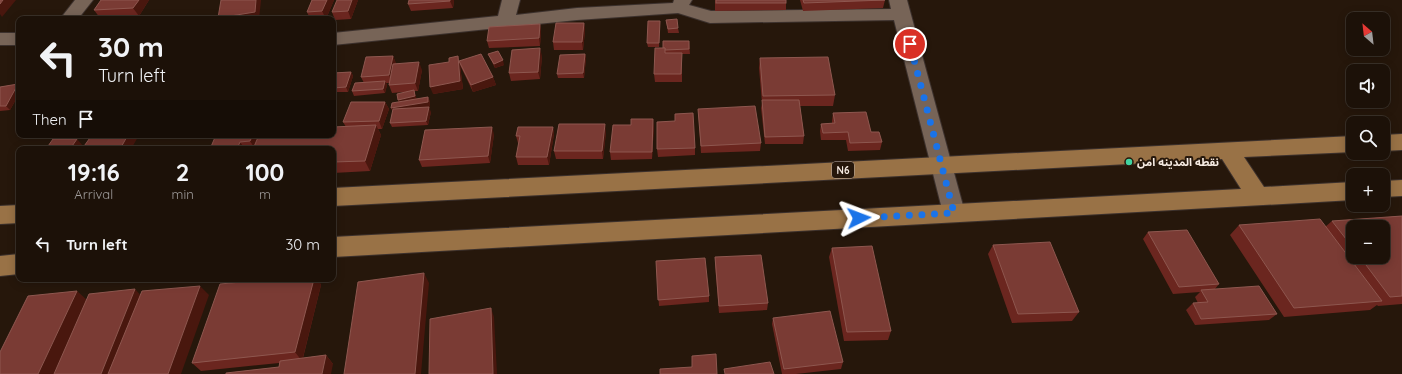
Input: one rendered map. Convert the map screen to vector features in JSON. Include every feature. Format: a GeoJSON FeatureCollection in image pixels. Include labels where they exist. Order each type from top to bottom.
{"type":"FeatureCollection","features":[{"type":"Feature","properties":{"kind":"main road"},"geometry":{"type":"LineString","coordinates":[[1390,143],[1402,142]]}},
{"type":"Feature","properties":{"kind":"main road","name":"N6"},"geometry":{"type":"LineString","coordinates":[[336,197],[1346,144]]}},
{"type":"Feature","properties":{"kind":"main road"},"geometry":{"type":"LineString","coordinates":[[1228,151],[1258,196]]}},
{"type":"Feature","properties":{"kind":"main road"},"geometry":{"type":"LineString","coordinates":[[1390,189],[1402,188]]}},
{"type":"Feature","properties":{"kind":"main road"},"geometry":{"type":"LineString","coordinates":[[336,247],[1346,191]]}},
{"type":"Feature","properties":{"kind":"main road"},"geometry":{"type":"LineString","coordinates":[[0,215],[16,214]]}},
{"type":"Feature","properties":{"kind":"main road"},"geometry":{"type":"LineString","coordinates":[[0,266],[16,264]]}},
{"type":"Feature","properties":{"kind":"street"},"geometry":{"type":"LineString","coordinates":[[71,16],[84,0]]}},
{"type":"Feature","properties":{"kind":"street"},"geometry":{"type":"LineString","coordinates":[[506,21],[511,0]]}},
{"type":"Feature","properties":{"kind":"street"},"geometry":{"type":"LineString","coordinates":[[336,39],[681,4],[710,17],[900,7],[954,213]]}},
{"type":"Feature","properties":{"kind":"street"},"geometry":{"type":"LineString","coordinates":[[0,39],[16,39]]}},
{"type":"Feature","properties":{"kind":"building"},"geometry":{"type":"Polygon","coordinates":[[[101,0],[139,0],[133,8],[94,10],[101,0]]]}},
{"type":"Feature","properties":{"kind":"building"},"geometry":{"type":"Polygon","coordinates":[[[221,0],[256,0],[255,12],[230,16],[218,16],[221,0]]]}},
{"type":"Feature","properties":{"kind":"building"},"geometry":{"type":"Polygon","coordinates":[[[312,0],[327,0],[322,11],[307,12],[312,0]]]}},
{"type":"Feature","properties":{"kind":"building"},"geometry":{"type":"Polygon","coordinates":[[[337,0],[352,0],[348,11],[332,12],[337,0]]]}},
{"type":"Feature","properties":{"kind":"building"},"geometry":{"type":"Polygon","coordinates":[[[409,0],[450,0],[450,1],[408,4],[409,0]]]}},
{"type":"Feature","properties":{"kind":"building"},"geometry":{"type":"Polygon","coordinates":[[[716,0],[786,0],[786,3],[716,3],[716,0]]]}},
{"type":"Feature","properties":{"kind":"building"},"geometry":{"type":"Polygon","coordinates":[[[803,0],[885,0],[804,3],[803,0]]]}},
{"type":"Feature","properties":{"kind":"building"},"geometry":{"type":"Polygon","coordinates":[[[677,19],[678,28],[668,29],[666,20],[677,19]]]}},
{"type":"Feature","properties":{"kind":"building"},"geometry":{"type":"Polygon","coordinates":[[[648,21],[660,21],[659,43],[647,43],[648,21]]]}},
{"type":"Feature","properties":{"kind":"building"},"geometry":{"type":"Polygon","coordinates":[[[556,23],[584,23],[582,42],[553,42],[556,23]]]}},
{"type":"Feature","properties":{"kind":"building"},"geometry":{"type":"Polygon","coordinates":[[[540,24],[539,38],[487,41],[489,27],[540,24]]]}},
{"type":"Feature","properties":{"kind":"building"},"geometry":{"type":"Polygon","coordinates":[[[663,41],[689,41],[689,49],[665,50],[665,48],[663,48],[663,41]]]}},
{"type":"Feature","properties":{"kind":"building"},"geometry":{"type":"Polygon","coordinates":[[[540,48],[538,72],[509,73],[512,50],[540,48]]]}},
{"type":"Feature","properties":{"kind":"building"},"geometry":{"type":"Polygon","coordinates":[[[655,48],[665,48],[665,53],[682,53],[681,74],[654,74],[655,48]]]}},
{"type":"Feature","properties":{"kind":"building"},"geometry":{"type":"Polygon","coordinates":[[[498,51],[503,60],[494,64],[488,54],[498,51]]]}},
{"type":"Feature","properties":{"kind":"building"},"geometry":{"type":"Polygon","coordinates":[[[481,54],[493,77],[471,85],[459,61],[481,54]]]}},
{"type":"Feature","properties":{"kind":"building"},"geometry":{"type":"Polygon","coordinates":[[[585,54],[583,73],[557,74],[560,55],[585,54]]]}},
{"type":"Feature","properties":{"kind":"building"},"geometry":{"type":"Polygon","coordinates":[[[393,56],[389,75],[361,77],[366,57],[393,56]]]}},
{"type":"Feature","properties":{"kind":"building"},"geometry":{"type":"Polygon","coordinates":[[[458,56],[460,81],[430,87],[429,65],[449,62],[449,58],[458,56]]]}},
{"type":"Feature","properties":{"kind":"building"},"geometry":{"type":"Polygon","coordinates":[[[828,57],[835,95],[763,96],[760,58],[828,57]]]}},
{"type":"Feature","properties":{"kind":"building"},"geometry":{"type":"Polygon","coordinates":[[[419,62],[415,83],[389,85],[393,64],[419,62]]]}},
{"type":"Feature","properties":{"kind":"building"},"geometry":{"type":"Polygon","coordinates":[[[351,72],[346,87],[336,88],[336,73],[351,72]]]}},
{"type":"Feature","properties":{"kind":"building"},"geometry":{"type":"Polygon","coordinates":[[[385,81],[383,89],[352,91],[355,83],[385,81]]]}},
{"type":"Feature","properties":{"kind":"building"},"geometry":{"type":"Polygon","coordinates":[[[16,84],[16,88],[6,106],[0,106],[0,87],[16,84]]]}},
{"type":"Feature","properties":{"kind":"building"},"geometry":{"type":"Polygon","coordinates":[[[414,90],[415,96],[398,100],[397,94],[414,90]]]}},
{"type":"Feature","properties":{"kind":"building"},"geometry":{"type":"Polygon","coordinates":[[[428,97],[428,102],[391,108],[392,103],[428,97]]]}},
{"type":"Feature","properties":{"kind":"building"},"geometry":{"type":"Polygon","coordinates":[[[762,100],[799,100],[804,136],[765,137],[762,100]]]}},
{"type":"Feature","properties":{"kind":"building"},"geometry":{"type":"Polygon","coordinates":[[[351,102],[385,102],[379,121],[343,122],[351,102]]]}},
{"type":"Feature","properties":{"kind":"building"},"geometry":{"type":"Polygon","coordinates":[[[755,106],[761,143],[701,146],[698,109],[755,106]]]}},
{"type":"Feature","properties":{"kind":"building"},"geometry":{"type":"Polygon","coordinates":[[[429,107],[426,121],[390,123],[393,109],[429,107]]]}},
{"type":"Feature","properties":{"kind":"building"},"geometry":{"type":"Polygon","coordinates":[[[866,112],[871,132],[879,132],[882,142],[850,143],[848,132],[823,133],[821,124],[835,123],[833,113],[866,112]]]}},
{"type":"Feature","properties":{"kind":"building"},"geometry":{"type":"Polygon","coordinates":[[[693,113],[695,148],[657,149],[657,122],[675,121],[675,114],[693,113]]]}},
{"type":"Feature","properties":{"kind":"building"},"geometry":{"type":"Polygon","coordinates":[[[631,119],[653,119],[652,152],[610,152],[613,125],[631,125],[631,119]]]}},
{"type":"Feature","properties":{"kind":"building"},"geometry":{"type":"Polygon","coordinates":[[[559,124],[605,124],[602,151],[554,151],[559,124]]]}},
{"type":"Feature","properties":{"kind":"building"},"geometry":{"type":"Polygon","coordinates":[[[376,125],[365,161],[336,162],[336,146],[254,146],[258,138],[336,138],[336,127],[376,125]]]}},
{"type":"Feature","properties":{"kind":"building"},"geometry":{"type":"Polygon","coordinates":[[[492,127],[488,156],[419,160],[425,130],[492,127]]]}},
{"type":"Feature","properties":{"kind":"building"},"geometry":{"type":"Polygon","coordinates":[[[518,127],[553,127],[547,157],[516,157],[520,136],[516,136],[518,127]]]}},
{"type":"Feature","properties":{"kind":"building"},"geometry":{"type":"Polygon","coordinates":[[[90,138],[126,138],[122,146],[84,146],[90,138]]]}},
{"type":"Feature","properties":{"kind":"building"},"geometry":{"type":"Polygon","coordinates":[[[215,138],[252,138],[250,141],[240,142],[238,146],[211,146],[215,138]]]}},
{"type":"Feature","properties":{"kind":"building"},"geometry":{"type":"Polygon","coordinates":[[[53,139],[77,139],[72,146],[48,146],[53,139]]]}},
{"type":"Feature","properties":{"kind":"building"},"geometry":{"type":"Polygon","coordinates":[[[1402,216],[1402,296],[1390,297],[1365,264],[1390,264],[1390,220],[1346,220],[1402,216]]]}},
{"type":"Feature","properties":{"kind":"building"},"geometry":{"type":"Polygon","coordinates":[[[1320,219],[1346,253],[1346,264],[1354,264],[1382,301],[1294,308],[1239,225],[1320,219]]]}},
{"type":"Feature","properties":{"kind":"building"},"geometry":{"type":"Polygon","coordinates":[[[1346,220],[1346,239],[1332,221],[1346,220]]]}},
{"type":"Feature","properties":{"kind":"building"},"geometry":{"type":"Polygon","coordinates":[[[1187,230],[1219,284],[1179,287],[1148,232],[1187,230]]]}},
{"type":"Feature","properties":{"kind":"building"},"geometry":{"type":"Polygon","coordinates":[[[1050,242],[1079,312],[1018,314],[993,245],[1050,242]]]}},
{"type":"Feature","properties":{"kind":"building"},"geometry":{"type":"Polygon","coordinates":[[[872,246],[891,331],[847,332],[832,248],[872,246]]]}},
{"type":"Feature","properties":{"kind":"building"},"geometry":{"type":"Polygon","coordinates":[[[761,255],[768,303],[719,306],[715,257],[761,255]]]}},
{"type":"Feature","properties":{"kind":"building"},"geometry":{"type":"Polygon","coordinates":[[[705,258],[709,296],[658,300],[656,261],[705,258]]]}},
{"type":"Feature","properties":{"kind":"building"},"geometry":{"type":"Polygon","coordinates":[[[424,273],[415,374],[344,374],[358,282],[424,273]]]}},
{"type":"Feature","properties":{"kind":"building"},"geometry":{"type":"Polygon","coordinates":[[[242,282],[313,282],[295,352],[192,363],[220,284],[242,282]]]}},
{"type":"Feature","properties":{"kind":"building"},"geometry":{"type":"Polygon","coordinates":[[[200,286],[168,374],[108,374],[142,291],[200,286]]]}},
{"type":"Feature","properties":{"kind":"building"},"geometry":{"type":"Polygon","coordinates":[[[1259,286],[1277,314],[1201,319],[1193,303],[1208,302],[1201,290],[1259,286]]]}},
{"type":"Feature","properties":{"kind":"building"},"geometry":{"type":"Polygon","coordinates":[[[135,289],[101,374],[54,374],[89,294],[135,289]]]}},
{"type":"Feature","properties":{"kind":"building"},"geometry":{"type":"Polygon","coordinates":[[[77,291],[38,374],[0,374],[0,352],[28,296],[77,291]]]}},
{"type":"Feature","properties":{"kind":"building"},"geometry":{"type":"Polygon","coordinates":[[[491,308],[493,374],[429,374],[430,319],[491,308]]]}},
{"type":"Feature","properties":{"kind":"building"},"geometry":{"type":"Polygon","coordinates":[[[830,311],[843,362],[784,369],[773,318],[830,311]]]}},
{"type":"Feature","properties":{"kind":"building"},"geometry":{"type":"Polygon","coordinates":[[[716,354],[717,374],[660,374],[660,369],[692,367],[692,356],[716,354]]]}},
{"type":"Feature","properties":{"kind":"building"},"geometry":{"type":"Polygon","coordinates":[[[326,355],[322,374],[226,374],[279,367],[280,361],[326,355]]]}},
{"type":"Feature","properties":{"kind":"building"},"geometry":{"type":"Polygon","coordinates":[[[770,362],[774,374],[725,374],[724,369],[770,362]]]}},
{"type":"Feature","properties":{"kind":"place","name":"نقطه المدينه امن"},"geometry":{"type":"Point","coordinates":[1129,162]}},
{"type":"Feature","properties":{"kind":"route"},"geometry":{"type":"LineString","coordinates":[[859,218],[954,213],[910,44]]}}]}
